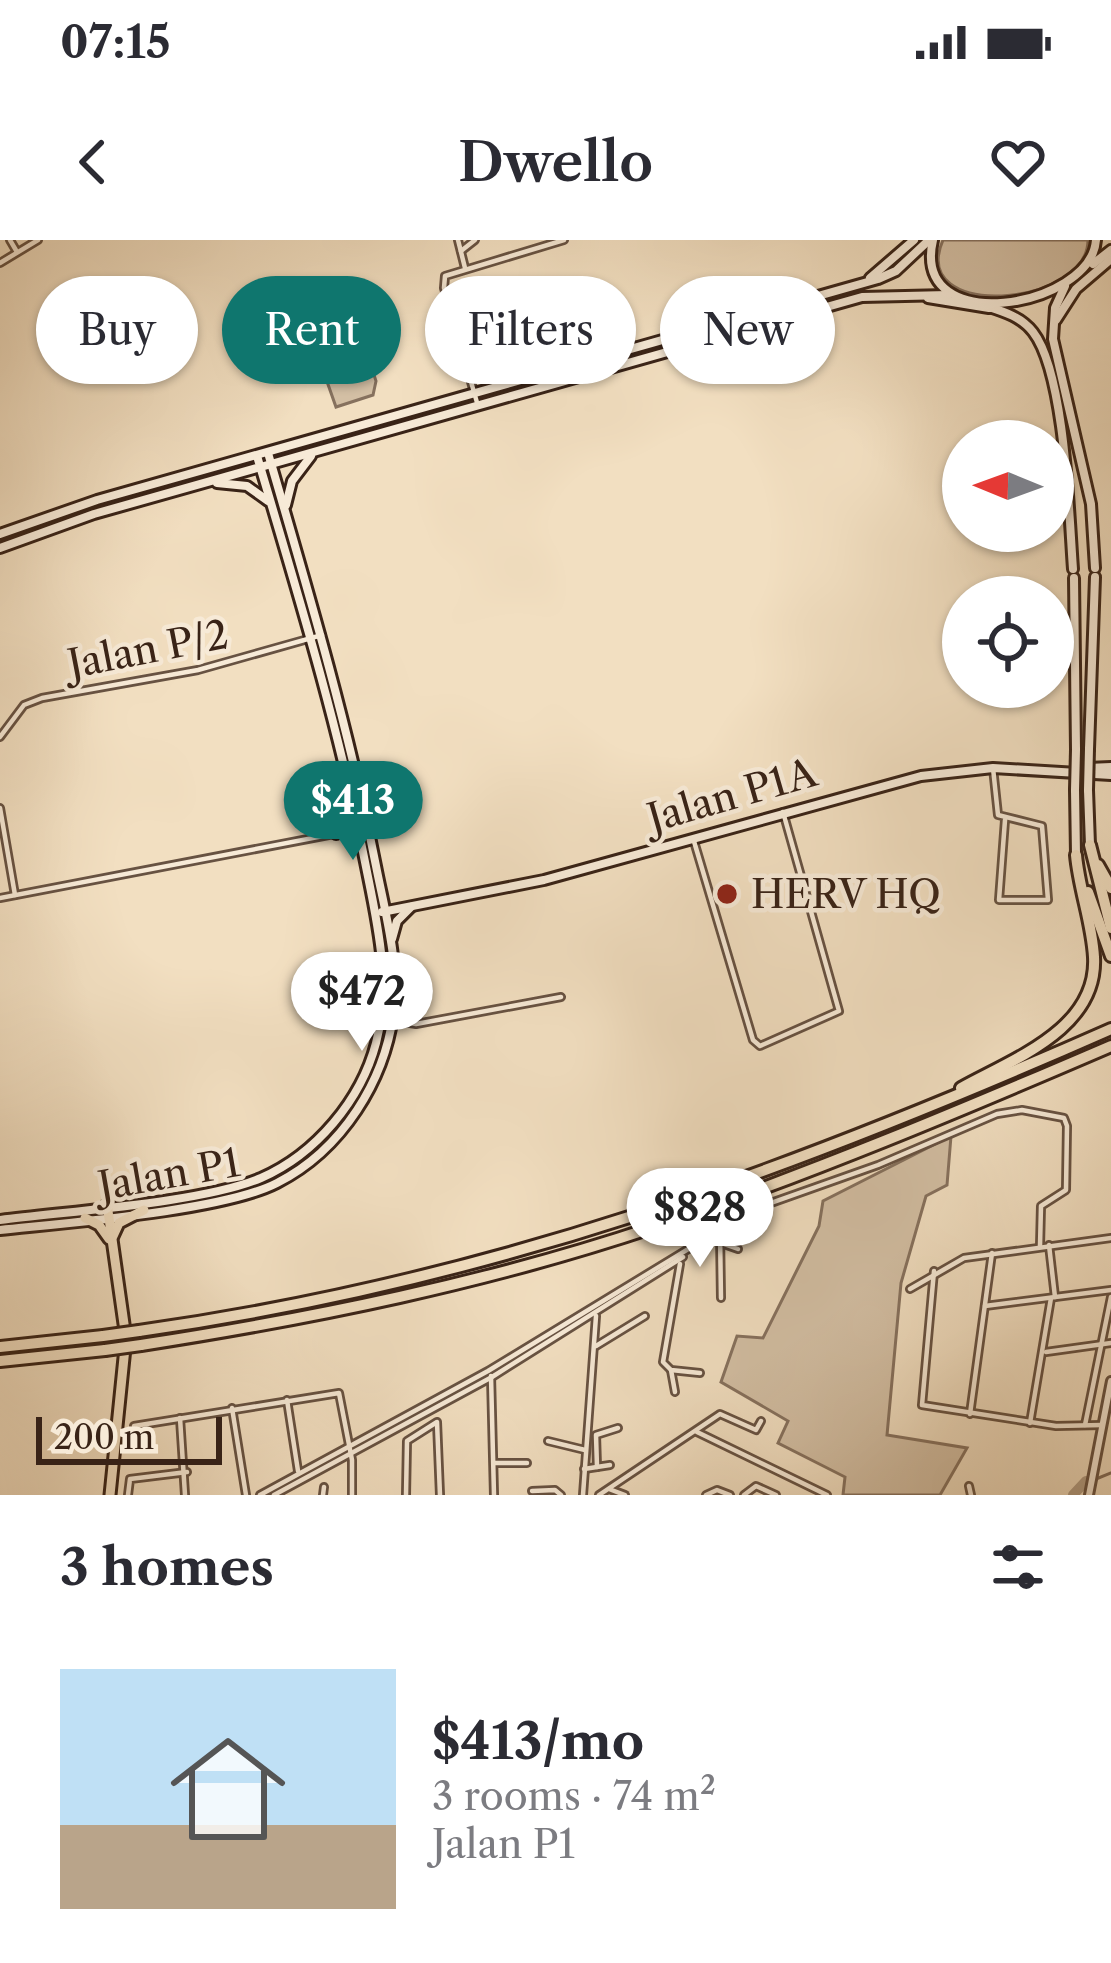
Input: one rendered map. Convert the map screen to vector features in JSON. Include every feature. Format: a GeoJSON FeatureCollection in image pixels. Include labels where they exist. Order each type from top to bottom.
{"type":"FeatureCollection","features":[{"type":"Feature","properties":{"kind":"highway"},"geometry":{"type":"LineString","coordinates":[[1090,845],[1111,888]]}},
{"type":"Feature","properties":{"kind":"highway"},"geometry":{"type":"LineString","coordinates":[[1090,845],[1111,928]]}},
{"type":"Feature","properties":{"kind":"highway"},"geometry":{"type":"LineString","coordinates":[[1076,854],[1111,956]]}},
{"type":"Feature","properties":{"kind":"highway"},"geometry":{"type":"LineString","coordinates":[[917,1114],[1052,1036],[1079,1010],[1094,963],[1076,854]]}},
{"type":"Feature","properties":{"kind":"highway"},"geometry":{"type":"LineString","coordinates":[[0,1347],[139,1331],[377,1289],[520,1253],[776,1170],[1111,1029]]}},
{"type":"Feature","properties":{"kind":"highway"},"geometry":{"type":"LineString","coordinates":[[0,1361],[141,1346],[390,1300],[650,1228],[816,1169],[1111,1046]]}},
{"type":"Feature","properties":{"kind":"main road"},"geometry":{"type":"LineString","coordinates":[[864,283],[914,240]]}},
{"type":"Feature","properties":{"kind":"main road"},"geometry":{"type":"LineString","coordinates":[[0,534],[84,504],[864,283],[896,271],[931,240]]}},
{"type":"Feature","properties":{"kind":"main road"},"geometry":{"type":"LineString","coordinates":[[931,240],[933,272],[948,295]]}},
{"type":"Feature","properties":{"kind":"main road"},"geometry":{"type":"LineString","coordinates":[[1086,270],[1096,240]]}},
{"type":"Feature","properties":{"kind":"main road"},"geometry":{"type":"LineString","coordinates":[[976,303],[1065,286],[1111,250]]}},
{"type":"Feature","properties":{"kind":"main road"},"geometry":{"type":"LineString","coordinates":[[1052,326],[1076,289],[1111,259]]}},
{"type":"Feature","properties":{"kind":"main road"},"geometry":{"type":"LineString","coordinates":[[1065,286],[1052,326],[1091,504],[1095,573],[1090,845]]}},
{"type":"Feature","properties":{"kind":"main road"},"geometry":{"type":"LineString","coordinates":[[914,295],[975,310],[991,308]]}},
{"type":"Feature","properties":{"kind":"main road"},"geometry":{"type":"LineString","coordinates":[[0,548],[209,482],[862,297],[948,295],[1026,325],[1048,364],[1074,573],[1076,854]]}},
{"type":"Feature","properties":{"kind":"main road"},"geometry":{"type":"LineString","coordinates":[[285,510],[296,473],[317,451]]}},
{"type":"Feature","properties":{"kind":"main road","name":"Jalan P1"},"geometry":{"type":"LineString","coordinates":[[0,1230],[85,1218],[243,1184],[286,1164],[325,1131],[357,1089],[376,1043],[383,974],[380,891],[363,829],[353,746],[268,453]]}},
{"type":"Feature","properties":{"kind":"main road","name":"Jalan P1"},"geometry":{"type":"LineString","coordinates":[[0,1220],[144,1210],[244,1195],[302,1167],[343,1129],[364,1100],[383,1059],[392,1020],[391,944],[311,639],[257,456]]}},
{"type":"Feature","properties":{"kind":"main road"},"geometry":{"type":"LineString","coordinates":[[209,482],[247,486],[271,504]]}},
{"type":"Feature","properties":{"kind":"main road","name":"Jalan P1A"},"geometry":{"type":"LineString","coordinates":[[380,913],[544,880],[880,784],[993,768],[1111,771]]}},
{"type":"Feature","properties":{"kind":"main road"},"geometry":{"type":"LineString","coordinates":[[355,811],[336,834],[362,844]]}},
{"type":"Feature","properties":{"kind":"main road"},"geometry":{"type":"LineString","coordinates":[[380,891],[394,904],[412,906]]}},
{"type":"Feature","properties":{"kind":"main road"},"geometry":{"type":"LineString","coordinates":[[391,944],[397,921],[412,906]]}},
{"type":"Feature","properties":{"kind":"main road"},"geometry":{"type":"LineString","coordinates":[[108,1210],[125,1338],[110,1492]]}},
{"type":"Feature","properties":{"kind":"main road"},"geometry":{"type":"LineString","coordinates":[[111,1244],[119,1223],[144,1210]]}},
{"type":"Feature","properties":{"kind":"main road"},"geometry":{"type":"LineString","coordinates":[[85,1218],[103,1228],[111,1244]]}},
{"type":"Feature","properties":{"kind":"street"},"geometry":{"type":"LineString","coordinates":[[0,263],[38,240]]}},
{"type":"Feature","properties":{"kind":"street"},"geometry":{"type":"LineString","coordinates":[[458,240],[465,268]]}},
{"type":"Feature","properties":{"kind":"street"},"geometry":{"type":"LineString","coordinates":[[461,251],[475,240]]}},
{"type":"Feature","properties":{"kind":"street"},"geometry":{"type":"LineString","coordinates":[[478,406],[443,284],[449,273],[564,240]]}},
{"type":"Feature","properties":{"kind":"street"},"geometry":{"type":"LineString","coordinates":[[12,241],[17,252]]}},
{"type":"Feature","properties":{"kind":"street","name":"Jalan P/2"},"geometry":{"type":"LineString","coordinates":[[0,737],[24,705],[42,698],[198,670],[322,635]]}},
{"type":"Feature","properties":{"kind":"street"},"geometry":{"type":"LineString","coordinates":[[993,768],[998,815],[1042,826],[1048,900],[999,900],[1005,820]]}},
{"type":"Feature","properties":{"kind":"street"},"geometry":{"type":"LineString","coordinates":[[0,808],[15,896]]}},
{"type":"Feature","properties":{"kind":"street"},"geometry":{"type":"LineString","coordinates":[[693,838],[753,1040],[760,1046],[839,1011],[783,812]]}},
{"type":"Feature","properties":{"kind":"street"},"geometry":{"type":"LineString","coordinates":[[0,898],[363,829]]}},
{"type":"Feature","properties":{"kind":"street"},"geometry":{"type":"LineString","coordinates":[[392,1020],[416,1024],[561,997]]}},
{"type":"Feature","properties":{"kind":"street"},"geometry":{"type":"LineString","coordinates":[[274,1495],[595,1312],[754,1209],[878,1165],[997,1114],[1022,1110],[1064,1118],[1067,1126],[1066,1190],[1041,1205],[1040,1246]]}},
{"type":"Feature","properties":{"kind":"street"},"geometry":{"type":"LineString","coordinates":[[719,1233],[721,1298]]}},
{"type":"Feature","properties":{"kind":"street"},"geometry":{"type":"LineString","coordinates":[[910,1288],[934,1271],[992,1253],[1111,1238]]}},
{"type":"Feature","properties":{"kind":"street"},"geometry":{"type":"LineString","coordinates":[[722,1243],[737,1249]]}},
{"type":"Feature","properties":{"kind":"street"},"geometry":{"type":"LineString","coordinates":[[1030,1423],[1053,1297],[1049,1245]]}},
{"type":"Feature","properties":{"kind":"street"},"geometry":{"type":"LineString","coordinates":[[970,1414],[992,1253]]}},
{"type":"Feature","properties":{"kind":"street"},"geometry":{"type":"LineString","coordinates":[[675,1392],[671,1370],[663,1362],[680,1259]]}},
{"type":"Feature","properties":{"kind":"street"},"geometry":{"type":"LineString","coordinates":[[934,1271],[922,1406],[1030,1423],[1102,1425]]}},
{"type":"Feature","properties":{"kind":"street"},"geometry":{"type":"LineString","coordinates":[[985,1306],[1111,1294],[1085,1425]]}},
{"type":"Feature","properties":{"kind":"street"},"geometry":{"type":"LineString","coordinates":[[583,1495],[595,1312]]}},
{"type":"Feature","properties":{"kind":"street"},"geometry":{"type":"LineString","coordinates":[[596,1346],[645,1316]]}},
{"type":"Feature","properties":{"kind":"street"},"geometry":{"type":"LineString","coordinates":[[1046,1352],[1111,1343]]}},
{"type":"Feature","properties":{"kind":"street"},"geometry":{"type":"LineString","coordinates":[[671,1370],[700,1373]]}},
{"type":"Feature","properties":{"kind":"street"},"geometry":{"type":"LineString","coordinates":[[490,1374],[494,1495]]}},
{"type":"Feature","properties":{"kind":"street"},"geometry":{"type":"LineString","coordinates":[[1089,1495],[1111,1381]]}},
{"type":"Feature","properties":{"kind":"street"},"geometry":{"type":"LineString","coordinates":[[134,1426],[339,1393],[350,1450],[352,1495]]}},
{"type":"Feature","properties":{"kind":"street"},"geometry":{"type":"LineString","coordinates":[[287,1400],[298,1474]]}},
{"type":"Feature","properties":{"kind":"street"},"geometry":{"type":"LineString","coordinates":[[232,1408],[246,1495]]}},
{"type":"Feature","properties":{"kind":"street"},"geometry":{"type":"LineString","coordinates":[[599,1495],[719,1414],[756,1430],[761,1421]]}},
{"type":"Feature","properties":{"kind":"street"},"geometry":{"type":"LineString","coordinates":[[180,1418],[187,1472],[184,1495]]}},
{"type":"Feature","properties":{"kind":"street"},"geometry":{"type":"LineString","coordinates":[[406,1495],[407,1441],[433,1422],[440,1424],[440,1495]]}},
{"type":"Feature","properties":{"kind":"street"},"geometry":{"type":"LineString","coordinates":[[597,1467],[596,1435],[618,1428]]}},
{"type":"Feature","properties":{"kind":"street"},"geometry":{"type":"LineString","coordinates":[[697,1432],[827,1495]]}},
{"type":"Feature","properties":{"kind":"street"},"geometry":{"type":"LineString","coordinates":[[1100,1436],[1111,1437]]}},
{"type":"Feature","properties":{"kind":"street"},"geometry":{"type":"LineString","coordinates":[[548,1441],[585,1450]]}},
{"type":"Feature","properties":{"kind":"street"},"geometry":{"type":"LineString","coordinates":[[260,1495],[350,1450]]}},
{"type":"Feature","properties":{"kind":"street"},"geometry":{"type":"LineString","coordinates":[[494,1463],[526,1463]]}},
{"type":"Feature","properties":{"kind":"street"},"geometry":{"type":"LineString","coordinates":[[584,1469],[610,1466]]}},
{"type":"Feature","properties":{"kind":"street"},"geometry":{"type":"LineString","coordinates":[[110,1492],[129,1494],[130,1478],[187,1472]]}},
{"type":"Feature","properties":{"kind":"street"},"geometry":{"type":"LineString","coordinates":[[743,1495],[756,1486],[776,1495]]}},
{"type":"Feature","properties":{"kind":"street"},"geometry":{"type":"LineString","coordinates":[[969,1486],[970,1495]]}},
{"type":"Feature","properties":{"kind":"street"},"geometry":{"type":"LineString","coordinates":[[609,1489],[625,1495]]}},
{"type":"Feature","properties":{"kind":"street"},"geometry":{"type":"LineString","coordinates":[[532,1492],[555,1490],[561,1495]]}},
{"type":"Feature","properties":{"kind":"street"},"geometry":{"type":"LineString","coordinates":[[706,1495],[717,1490],[730,1495]]}},
{"type":"Feature","properties":{"kind":"shaded area"},"geometry":{"type":"Polygon","coordinates":[[[943,240],[1088,240],[1080,263],[1060,280],[1002,296],[973,294],[950,284],[939,266],[943,240]]]}},
{"type":"Feature","properties":{"kind":"shaded area"},"geometry":{"type":"Polygon","coordinates":[[[328,384],[375,384],[373,395],[336,407],[328,384]]]}},
{"type":"Feature","properties":{"kind":"shaded area"},"geometry":{"type":"Polygon","coordinates":[[[951,1136],[947,1185],[926,1196],[901,1283],[887,1435],[967,1448],[940,1495],[843,1495],[845,1477],[778,1443],[788,1421],[721,1382],[737,1336],[763,1338],[819,1226],[823,1201],[951,1136]]]}},
{"type":"Feature","properties":{"kind":"waterway"},"geometry":{"type":"LineString","coordinates":[[1096,1479],[1111,1473]]}},
{"type":"Feature","properties":{"kind":"waterway"},"geometry":{"type":"LineString","coordinates":[[1073,1495],[1086,1481]]}},
{"type":"Feature","properties":{"kind":"place","name":"HERV HQ"},"geometry":{"type":"Point","coordinates":[727,894]}}]}
